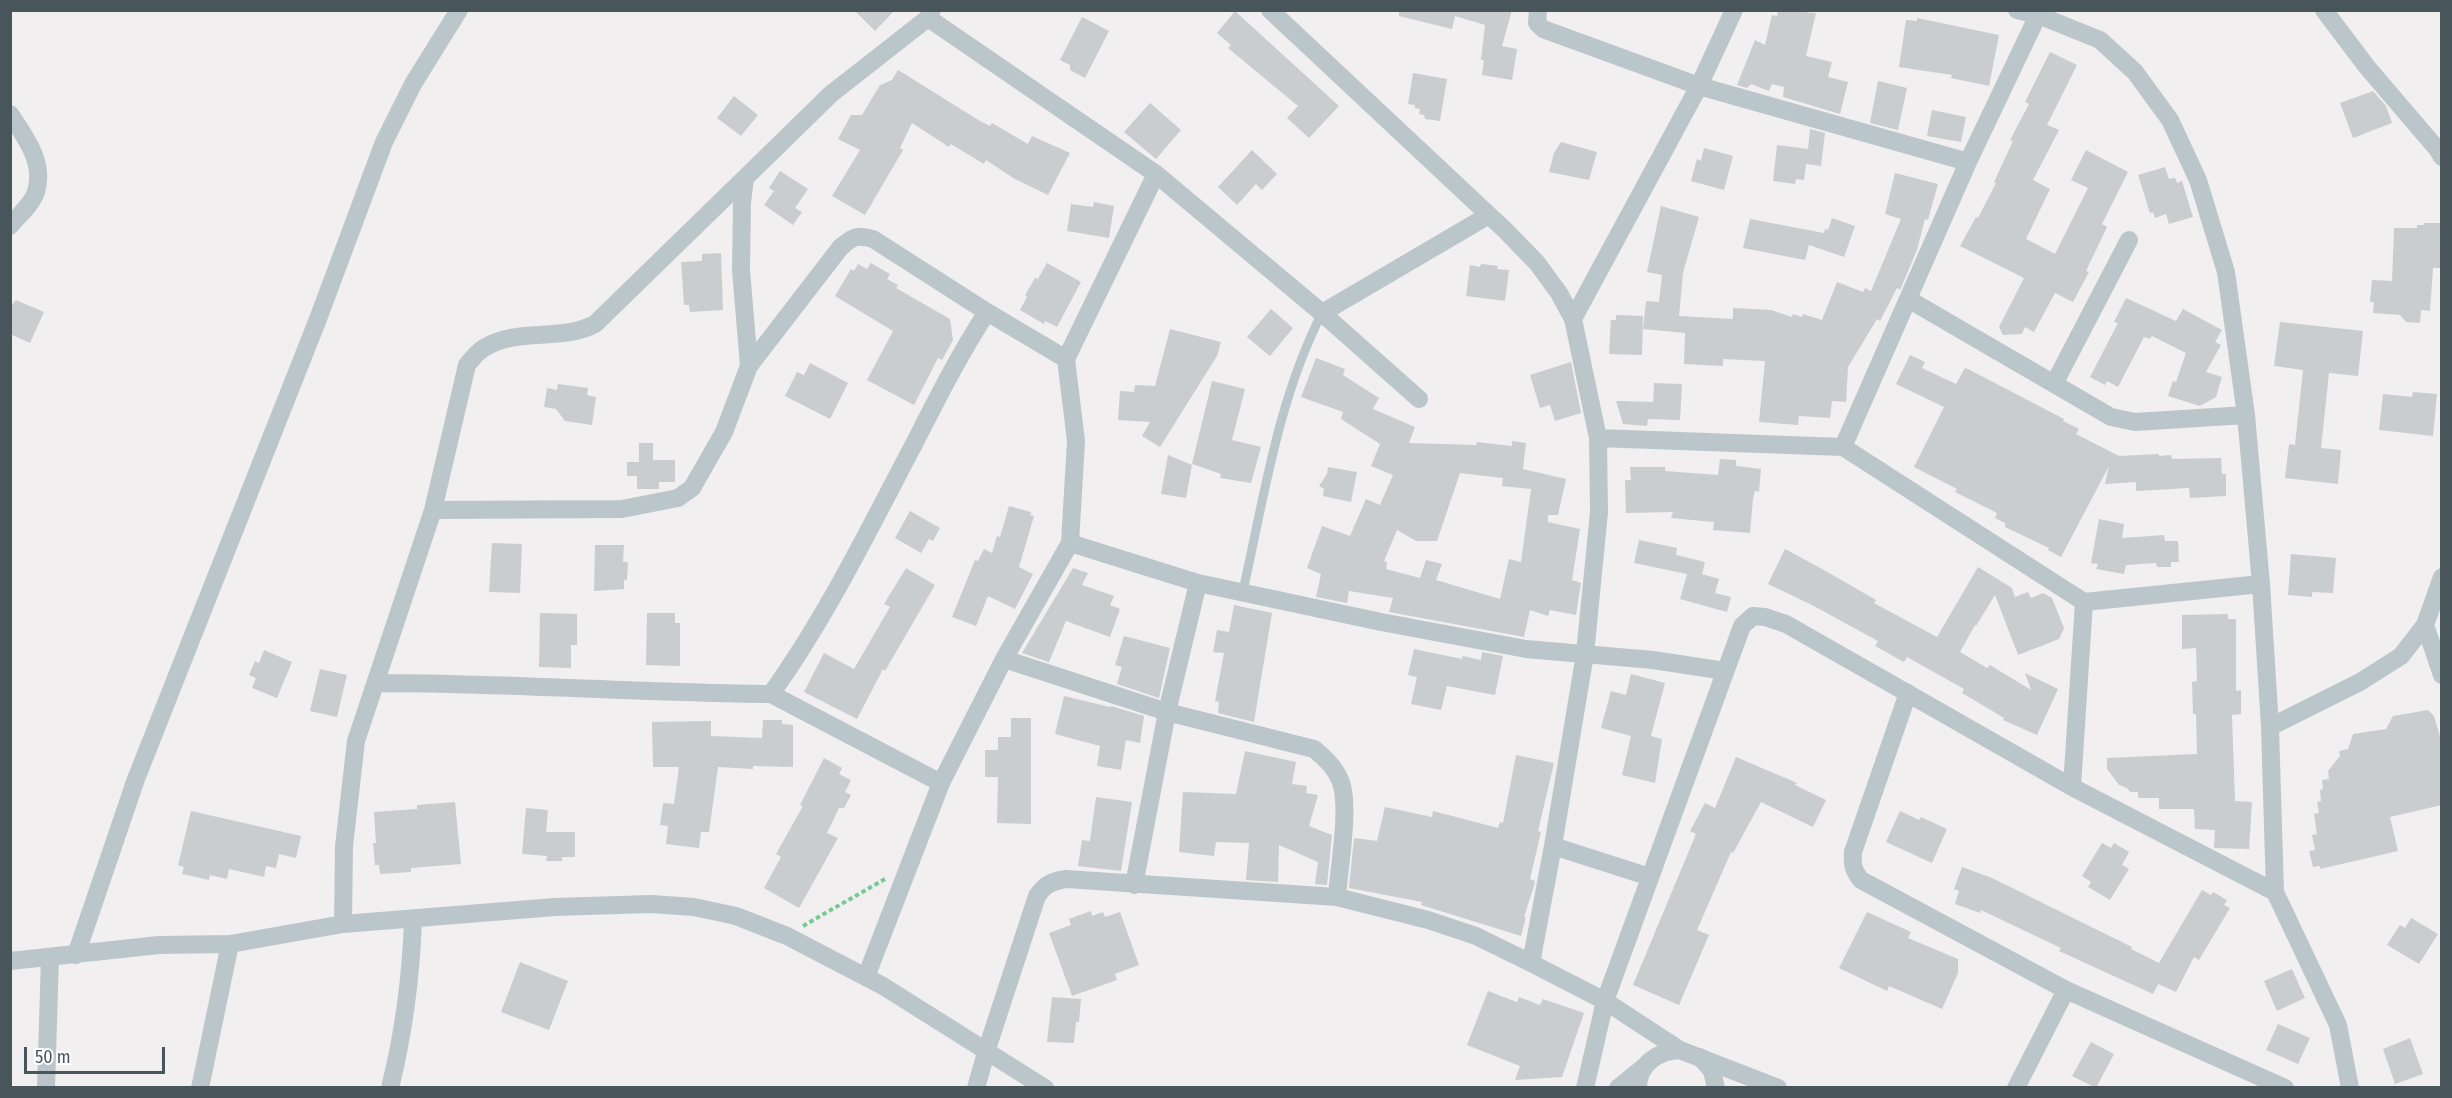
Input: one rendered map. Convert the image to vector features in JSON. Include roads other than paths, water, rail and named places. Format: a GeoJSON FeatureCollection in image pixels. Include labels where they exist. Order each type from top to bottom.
{"type":"FeatureCollection","features":[{"type":"Feature","properties":{"kind":"street"},"geometry":{"type":"LineString","coordinates":[[76,955],[136,779],[318,320],[384,142],[412,84],[459,10]]}},
{"type":"Feature","properties":{"kind":"street"},"geometry":{"type":"LineString","coordinates":[[1270,10],[1489,215],[1537,263],[1559,293],[1573,319],[1598,438],[1599,512],[1585,654],[1531,963]]}},
{"type":"Feature","properties":{"kind":"street"},"geometry":{"type":"LineString","coordinates":[[1538,10],[1537,23],[1543,29],[1699,86],[1968,162]]}},
{"type":"Feature","properties":{"kind":"street"},"geometry":{"type":"LineString","coordinates":[[1573,319],[1699,86],[1734,10]]}},
{"type":"Feature","properties":{"kind":"street"},"geometry":{"type":"LineString","coordinates":[[2018,10],[2038,15],[2100,40],[2135,72],[2170,120],[2198,180],[2226,272],[2246,415],[2261,584],[2270,727],[2275,892],[2338,1025],[2350,1088]]}},
{"type":"Feature","properties":{"kind":"street"},"geometry":{"type":"LineString","coordinates":[[2324,10],[2367,67],[2440,152]]}},
{"type":"Feature","properties":{"kind":"street"},"geometry":{"type":"LineString","coordinates":[[343,924],[344,846],[356,741],[433,510],[467,365],[482,349],[498,341],[525,335],[569,333],[584,330],[595,324],[831,94],[930,14],[1156,174],[1322,313],[1419,399]]}},
{"type":"Feature","properties":{"kind":"street"},"geometry":{"type":"LineString","coordinates":[[1843,447],[1968,162],[2038,15]]}},
{"type":"Feature","properties":{"kind":"street"},"geometry":{"type":"LineString","coordinates":[[10,114],[27,142],[38,169],[33,198],[10,226]]}},
{"type":"Feature","properties":{"kind":"street"},"geometry":{"type":"LineString","coordinates":[[866,977],[941,783],[1004,659],[1070,543],[1076,441],[1066,359],[1156,174]]}},
{"type":"Feature","properties":{"kind":"street"},"geometry":{"type":"LineString","coordinates":[[746,178],[742,203],[741,270],[749,366]]}},
{"type":"Feature","properties":{"kind":"street"},"geometry":{"type":"LineString","coordinates":[[1322,313],[1489,215]]}},
{"type":"Feature","properties":{"kind":"street"},"geometry":{"type":"LineString","coordinates":[[433,510],[622,509],[678,498],[692,488],[724,432],[749,366],[840,248],[851,237],[861,235],[873,239],[1066,359]]}},
{"type":"Feature","properties":{"kind":"street"},"geometry":{"type":"LineString","coordinates":[[2054,384],[2129,240]]}},
{"type":"Feature","properties":{"kind":"street"},"geometry":{"type":"LineString","coordinates":[[1908,298],[2111,417],[2121,420],[2156,422],[2246,415]]}},
{"type":"Feature","properties":{"kind":"street"},"geometry":{"type":"LineString","coordinates":[[771,694],[796,658],[840,585],[940,390],[987,312]]}},
{"type":"Feature","properties":{"kind":"street"},"geometry":{"type":"LineString","coordinates":[[1598,438],[1843,447],[2084,602],[2261,584]]}},
{"type":"Feature","properties":{"kind":"street"},"geometry":{"type":"LineString","coordinates":[[1070,543],[1198,583],[1381,622],[1526,649],[1653,660],[1725,671]]}},
{"type":"Feature","properties":{"kind":"street"},"geometry":{"type":"LineString","coordinates":[[2270,727],[2360,682],[2401,656],[2425,625],[2442,577]]}},
{"type":"Feature","properties":{"kind":"street"},"geometry":{"type":"LineString","coordinates":[[1134,885],[1167,712],[1198,583]]}},
{"type":"Feature","properties":{"kind":"street"},"geometry":{"type":"LineString","coordinates":[[2072,787],[2084,602]]}},
{"type":"Feature","properties":{"kind":"street"},"geometry":{"type":"LineString","coordinates":[[1585,1088],[1605,1001],[1742,626],[1753,616],[1786,624],[2072,787],[2275,892]]}},
{"type":"Feature","properties":{"kind":"street"},"geometry":{"type":"LineString","coordinates":[[2425,625],[2439,663]]}},
{"type":"Feature","properties":{"kind":"street"},"geometry":{"type":"LineString","coordinates":[[1004,659],[1167,712],[1314,749],[1331,764],[1342,785],[1343,817],[1337,897]]}},
{"type":"Feature","properties":{"kind":"street"},"geometry":{"type":"LineString","coordinates":[[377,683],[771,694],[941,783]]}},
{"type":"Feature","properties":{"kind":"street"},"geometry":{"type":"LineString","coordinates":[[1908,693],[1853,852],[1852,864],[1855,873],[1870,885],[2066,990],[2285,1088]]}},
{"type":"Feature","properties":{"kind":"street"},"geometry":{"type":"LineString","coordinates":[[1553,846],[1650,877]]}},
{"type":"Feature","properties":{"kind":"street"},"geometry":{"type":"LineString","coordinates":[[976,1088],[1037,896],[1043,887],[1053,881],[1066,879],[1337,897],[1428,920],[1476,936],[1605,1001],[1680,1050],[1778,1088]]}},
{"type":"Feature","properties":{"kind":"street"},"geometry":{"type":"LineString","coordinates":[[10,961],[159,945],[230,944],[343,924],[555,907],[651,904],[694,908],[736,916],[787,936],[866,977],[1046,1087]]}},
{"type":"Feature","properties":{"kind":"street"},"geometry":{"type":"LineString","coordinates":[[390,1088],[409,987],[412,920]]}},
{"type":"Feature","properties":{"kind":"street"},"geometry":{"type":"LineString","coordinates":[[200,1088],[230,944]]}},
{"type":"Feature","properties":{"kind":"street"},"geometry":{"type":"LineString","coordinates":[[46,1088],[51,957]]}},
{"type":"Feature","properties":{"kind":"street"},"geometry":{"type":"LineString","coordinates":[[2016,1088],[2066,990]]}},
{"type":"Feature","properties":{"kind":"street"},"geometry":{"type":"LineString","coordinates":[[1618,1088],[1634,1077],[1654,1056],[1667,1051],[1680,1050]]}},
{"type":"Feature","properties":{"kind":"street"},"geometry":{"type":"LineString","coordinates":[[1700,1057],[1712,1071],[1716,1088]]}},
{"type":"Feature","properties":{"kind":"street"},"geometry":{"type":"LineString","coordinates":[[1638,1088],[1638,1081],[1645,1066]]}},
{"type":"Feature","properties":{"kind":"lane"},"geometry":{"type":"LineString","coordinates":[[1243,591],[1283,410],[1312,332],[1322,313]]}}]}
